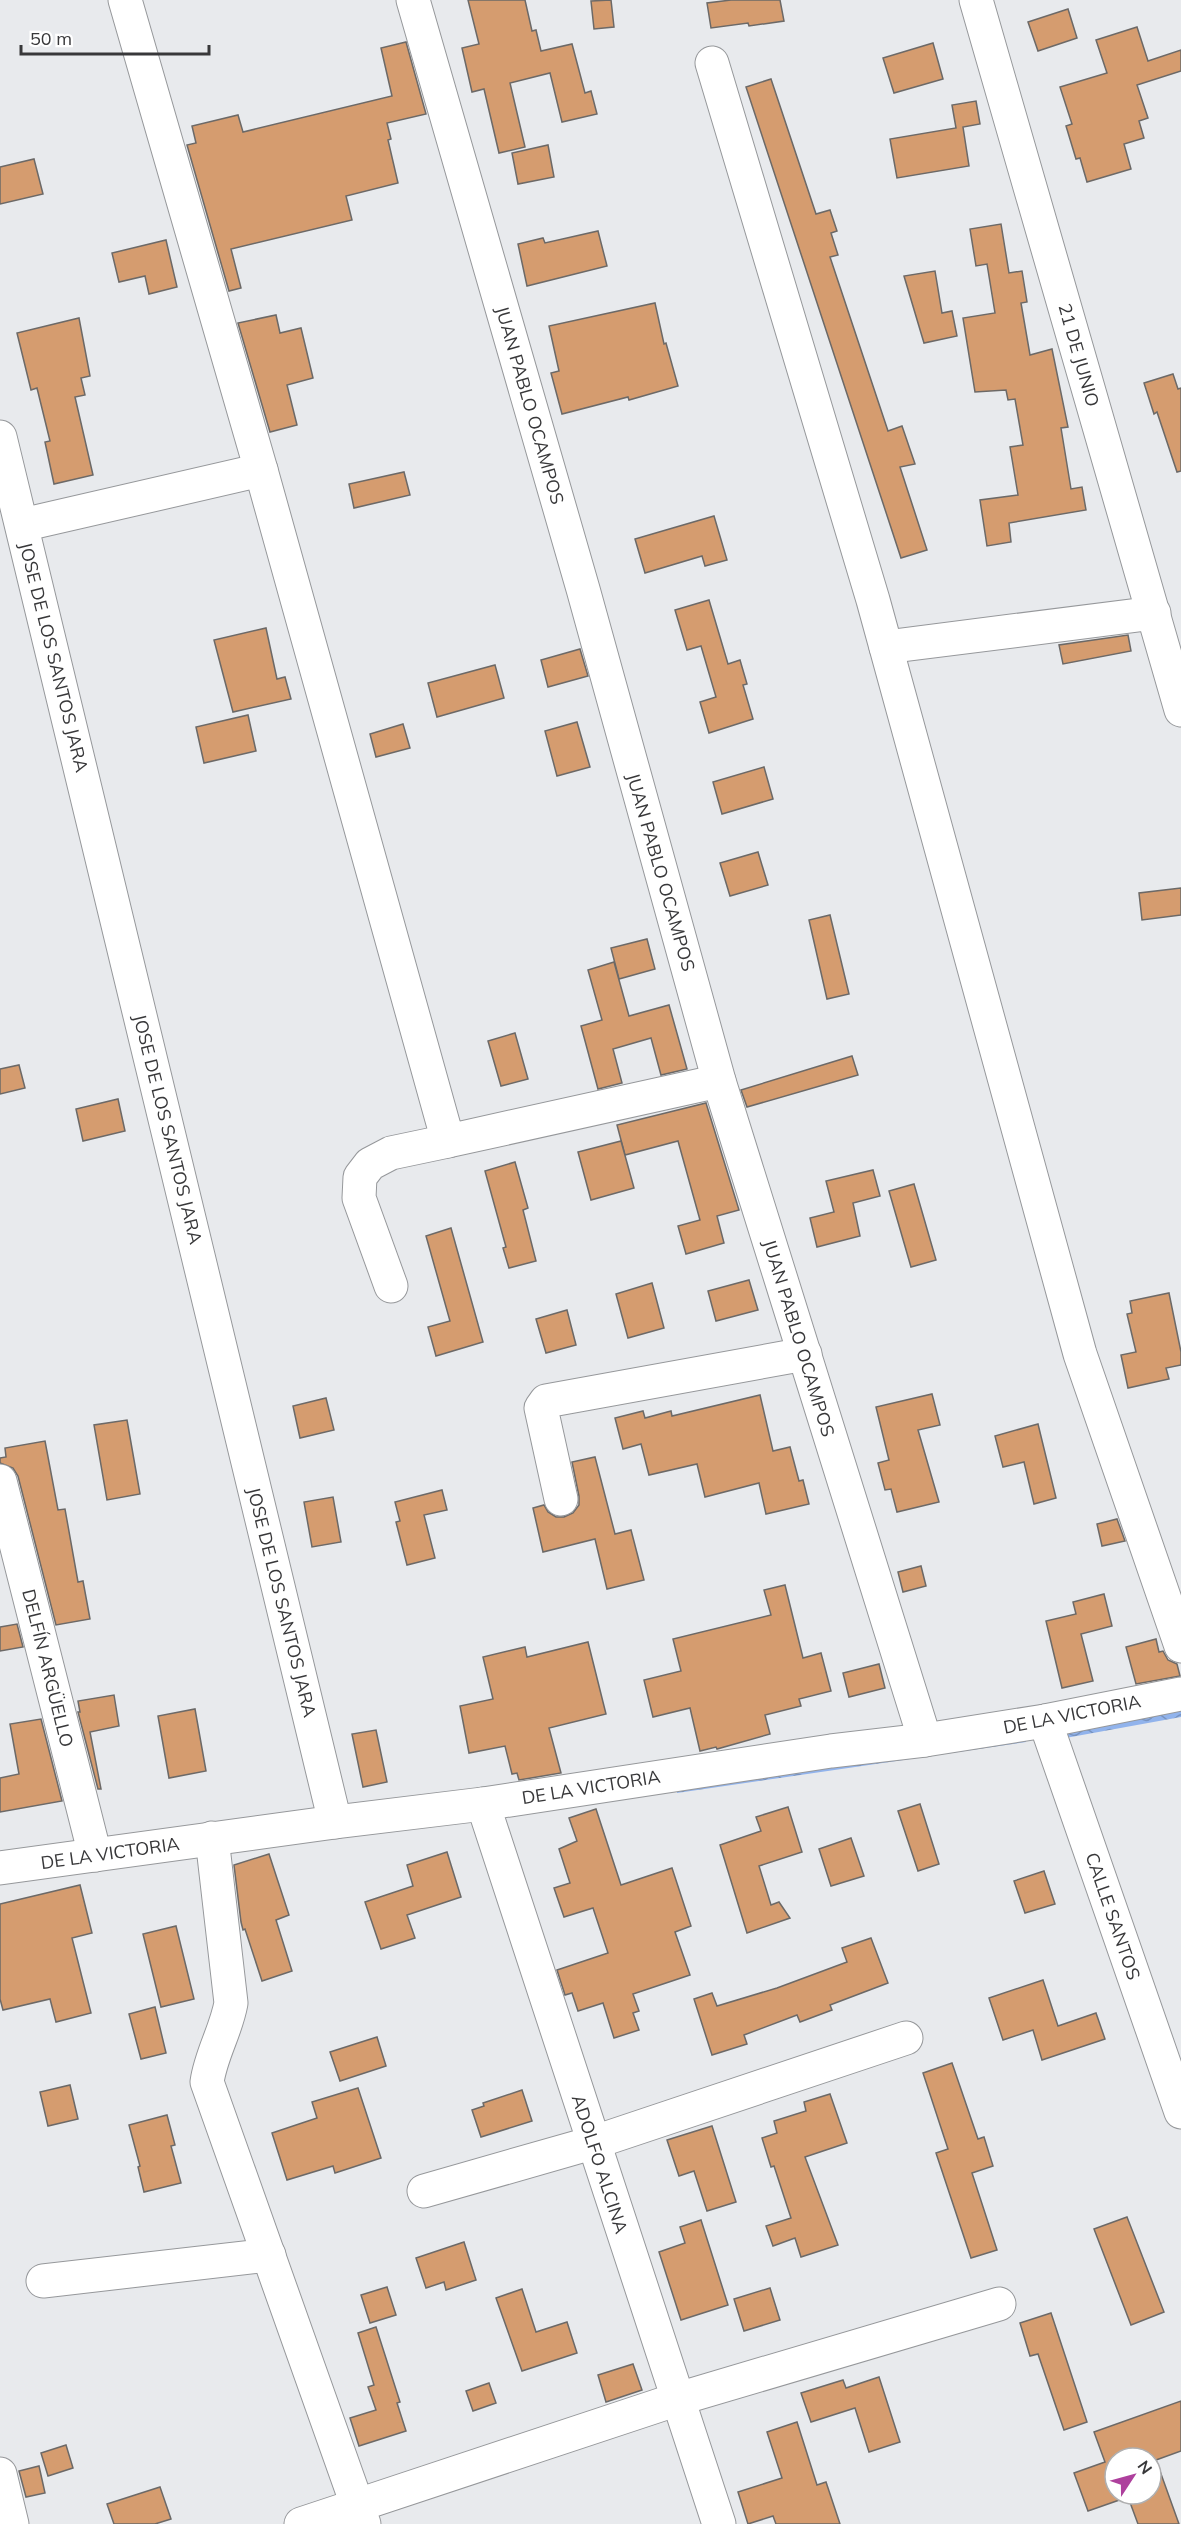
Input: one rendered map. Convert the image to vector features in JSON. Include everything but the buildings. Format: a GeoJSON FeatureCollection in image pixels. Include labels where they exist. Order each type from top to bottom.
{"type":"FeatureCollection","features":[{"type":"Feature","properties":{"kind":"street"},"geometry":{"type":"LineString","coordinates":[[125,0],[261,470],[448,1141]]}},
{"type":"Feature","properties":{"kind":"street","name":"JUAN PABLO OCAMPOS"},"geometry":{"type":"LineString","coordinates":[[413,0],[586,600],[719,1081],[925,1740]]}},
{"type":"Feature","properties":{"kind":"street","name":"21 DE JUNIO"},"geometry":{"type":"LineString","coordinates":[[975,0],[1181,710]]}},
{"type":"Feature","properties":{"kind":"street"},"geometry":{"type":"LineString","coordinates":[[712,63],[886,647],[1080,1354],[1181,1646]]}},
{"type":"Feature","properties":{"kind":"street","name":"JOSE DE LOS SANTOS JARA"},"geometry":{"type":"LineString","coordinates":[[0,437],[335,1822]]}},
{"type":"Feature","properties":{"kind":"street"},"geometry":{"type":"LineString","coordinates":[[22,525],[261,470]]}},
{"type":"Feature","properties":{"kind":"street"},"geometry":{"type":"LineString","coordinates":[[886,647],[1154,613]]}},
{"type":"Feature","properties":{"kind":"street"},"geometry":{"type":"LineString","coordinates":[[391,1286],[359,1198],[360,1177],[370,1164],[391,1153],[719,1081]]}},
{"type":"Feature","properties":{"kind":"street"},"geometry":{"type":"LineString","coordinates":[[561,1499],[541,1408],[546,1401],[804,1354]]}},
{"type":"Feature","properties":{"kind":"street","name":"DELFÍN ARGÜELLO"},"geometry":{"type":"LineString","coordinates":[[0,1481],[96,1855]]}},
{"type":"Feature","properties":{"kind":"street","name":"DE LA VICTORIA"},"geometry":{"type":"LineString","coordinates":[[0,1868],[212,1838],[483,1804],[831,1751],[925,1740],[1045,1721],[1181,1694]]}},
{"type":"Feature","properties":{"kind":"street","name":"CALLE SANTOS"},"geometry":{"type":"LineString","coordinates":[[1045,1721],[1181,2112]]}},
{"type":"Feature","properties":{"kind":"street","name":"ADOLFO ALCINA"},"geometry":{"type":"LineString","coordinates":[[483,1804],[592,2143],[719,2524]]}},
{"type":"Feature","properties":{"kind":"street"},"geometry":{"type":"LineString","coordinates":[[212,1838],[231,2003],[227,2025],[209,2065],[207,2082],[361,2515]]}},
{"type":"Feature","properties":{"kind":"street"},"geometry":{"type":"LineString","coordinates":[[424,2191],[592,2143],[906,2038]]}},
{"type":"Feature","properties":{"kind":"street"},"geometry":{"type":"LineString","coordinates":[[43,2280],[269,2255]]}},
{"type":"Feature","properties":{"kind":"street"},"geometry":{"type":"LineString","coordinates":[[301,2524],[361,2515],[678,2399],[999,2304]]}},
{"type":"Feature","properties":{"kind":"street"},"geometry":{"type":"LineString","coordinates":[[0,2474],[12,2524]]}},
{"type":"Feature","properties":{"kind":"water"},"geometry":{"type":"Polygon","coordinates":[[[1181,1711],[1181,1717],[1060,1739],[1059,1734],[1181,1711]]]}},
{"type":"Feature","properties":{"kind":"water"},"geometry":{"type":"Polygon","coordinates":[[[1026,1738],[1026,1742],[677,1793],[677,1789],[1026,1738]]]}}]}
